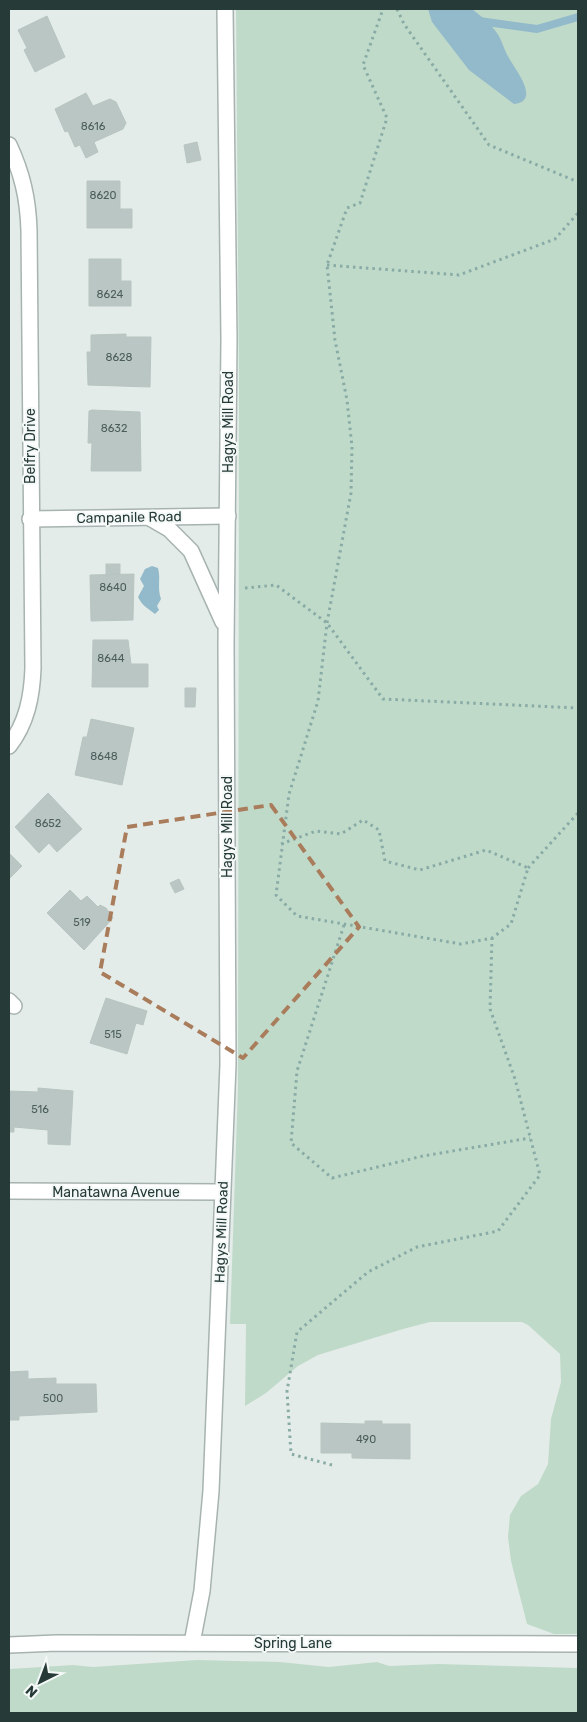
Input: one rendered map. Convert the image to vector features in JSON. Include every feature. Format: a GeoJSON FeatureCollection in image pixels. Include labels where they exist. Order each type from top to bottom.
{"type":"FeatureCollection","features":[{"type":"Feature","properties":{"kind":"street","name":"Hagys Mill Road"},"geometry":{"type":"LineString","coordinates":[[192,1643],[202,1590],[210,1510],[228,1064],[226,590],[229,329],[225,9]]}},
{"type":"Feature","properties":{"kind":"street","name":"Belfry Drive"},"geometry":{"type":"LineString","coordinates":[[9,145],[20,169],[28,209],[32,689],[22,723],[9,746]]}},
{"type":"Feature","properties":{"kind":"street","name":"Campanile Road"},"geometry":{"type":"LineString","coordinates":[[30,519],[228,516]]}},
{"type":"Feature","properties":{"kind":"street"},"geometry":{"type":"LineString","coordinates":[[148,517],[169,529],[191,550],[226,628]]}},
{"type":"Feature","properties":{"kind":"street","name":"Manatawna Avenue"},"geometry":{"type":"LineString","coordinates":[[9,1190],[222,1192]]}},
{"type":"Feature","properties":{"kind":"street","name":"Spring Lane"},"geometry":{"type":"LineString","coordinates":[[9,1645],[192,1643],[578,1644]]}},
{"type":"Feature","properties":{"kind":"path"},"geometry":{"type":"LineString","coordinates":[[383,9],[363,65],[387,118],[360,202],[347,208],[327,265],[352,447],[352,494],[327,623],[318,701],[289,794],[281,844],[276,895],[297,916],[461,944],[492,938],[511,924],[528,868],[578,813]]}},
{"type":"Feature","properties":{"kind":"path"},"geometry":{"type":"LineString","coordinates":[[396,9],[404,24],[488,145],[578,182]]}},
{"type":"Feature","properties":{"kind":"path"},"geometry":{"type":"LineString","coordinates":[[327,265],[459,275],[555,239],[578,213]]}},
{"type":"Feature","properties":{"kind":"path"},"geometry":{"type":"LineString","coordinates":[[226,590],[276,585],[327,623],[383,699],[578,708]]}},
{"type":"Feature","properties":{"kind":"path"},"geometry":{"type":"LineString","coordinates":[[281,844],[316,831],[341,834],[363,820],[379,830],[385,861],[420,870],[486,850],[528,868]]}},
{"type":"Feature","properties":{"kind":"path"},"geometry":{"type":"LineString","coordinates":[[344,925],[297,1071],[291,1143],[332,1178],[423,1156],[530,1138]]}},
{"type":"Feature","properties":{"kind":"path"},"geometry":{"type":"LineString","coordinates":[[332,1465],[291,1454],[287,1391],[297,1332],[368,1272],[409,1251],[417,1247],[498,1231],[540,1175],[515,1079],[490,1009],[492,938]]}},
{"type":"Feature","properties":{"kind":"highlighted area"},"geometry":{"type":"Polygon","coordinates":[[[271,805],[359,927],[243,1058],[100,972],[127,827],[271,805]]]}},
{"type":"Feature","properties":{"kind":"green space"},"geometry":{"type":"Polygon","coordinates":[[[236,9],[578,9],[578,1634],[554,1634],[527,1624],[511,1561],[508,1537],[510,1515],[521,1496],[538,1484],[548,1464],[551,1419],[561,1382],[560,1354],[528,1325],[522,1322],[430,1322],[403,1329],[318,1355],[298,1366],[266,1393],[245,1406],[246,1324],[230,1324],[238,1086],[239,377],[236,9]]]}},
{"type":"Feature","properties":{"kind":"green space"},"geometry":{"type":"Polygon","coordinates":[[[197,1660],[280,1662],[329,1667],[377,1662],[389,1666],[438,1664],[578,1668],[578,1713],[9,1713],[9,1669],[73,1665],[93,1667],[197,1660]]]}},
{"type":"Feature","properties":{"kind":"water"},"geometry":{"type":"Polygon","coordinates":[[[428,9],[472,9],[489,23],[499,36],[507,55],[524,84],[526,97],[522,102],[514,104],[469,70],[432,22],[428,9]]]}},
{"type":"Feature","properties":{"kind":"water"},"geometry":{"type":"Polygon","coordinates":[[[152,566],[158,568],[161,599],[157,606],[159,610],[155,614],[138,597],[144,586],[140,579],[145,569],[152,566]]]}},
{"type":"Feature","properties":{"kind":"building"},"geometry":{"type":"Polygon","coordinates":[[[47,16],[65,57],[35,72],[24,50],[27,48],[18,30],[47,16]]]}},
{"type":"Feature","properties":{"kind":"building"},"geometry":{"type":"Polygon","coordinates":[[[86,93],[93,106],[110,99],[116,102],[126,123],[123,129],[94,142],[98,152],[86,158],[80,145],[75,147],[68,131],[65,132],[55,109],[86,93]]]}},
{"type":"Feature","properties":{"kind":"building"},"geometry":{"type":"Polygon","coordinates":[[[197,142],[201,160],[187,163],[184,145],[197,142]]]}},
{"type":"Feature","properties":{"kind":"building"},"geometry":{"type":"Polygon","coordinates":[[[87,181],[120,181],[120,209],[132,209],[132,228],[87,228],[87,181]]]}},
{"type":"Feature","properties":{"kind":"building"},"geometry":{"type":"Polygon","coordinates":[[[89,259],[121,259],[121,281],[131,281],[131,306],[89,306],[89,259]]]}},
{"type":"Feature","properties":{"kind":"building"},"geometry":{"type":"Polygon","coordinates":[[[126,334],[126,337],[151,337],[150,387],[88,385],[87,352],[91,352],[91,335],[126,334]]]}},
{"type":"Feature","properties":{"kind":"building"},"geometry":{"type":"Polygon","coordinates":[[[89,411],[140,412],[141,471],[91,471],[92,443],[88,443],[89,411]]]}},
{"type":"Feature","properties":{"kind":"building"},"geometry":{"type":"Polygon","coordinates":[[[106,564],[120,564],[120,574],[106,574],[106,564]]]}},
{"type":"Feature","properties":{"kind":"building"},"geometry":{"type":"Polygon","coordinates":[[[134,574],[133,620],[91,621],[90,575],[134,574]]]}},
{"type":"Feature","properties":{"kind":"building"},"geometry":{"type":"Polygon","coordinates":[[[93,640],[128,640],[131,664],[148,664],[148,687],[92,687],[93,640]]]}},
{"type":"Feature","properties":{"kind":"building"},"geometry":{"type":"Polygon","coordinates":[[[185,688],[196,688],[195,707],[185,707],[185,688]]]}},
{"type":"Feature","properties":{"kind":"building"},"geometry":{"type":"Polygon","coordinates":[[[91,719],[134,728],[122,785],[75,775],[83,737],[87,737],[91,719]]]}},
{"type":"Feature","properties":{"kind":"building"},"geometry":{"type":"Polygon","coordinates":[[[48,793],[82,829],[57,852],[49,843],[39,853],[15,827],[48,793]]]}},
{"type":"Feature","properties":{"kind":"building"},"geometry":{"type":"Polygon","coordinates":[[[9,853],[22,866],[9,879],[9,853]]]}},
{"type":"Feature","properties":{"kind":"building"},"geometry":{"type":"Polygon","coordinates":[[[179,879],[184,889],[175,893],[170,883],[179,879]]]}},
{"type":"Feature","properties":{"kind":"building"},"geometry":{"type":"Polygon","coordinates":[[[70,890],[81,901],[87,896],[98,907],[100,905],[106,908],[113,918],[84,950],[47,913],[70,890]]]}},
{"type":"Feature","properties":{"kind":"building"},"geometry":{"type":"Polygon","coordinates":[[[106,998],[147,1011],[143,1025],[136,1023],[127,1054],[90,1043],[106,998]]]}},
{"type":"Feature","properties":{"kind":"building"},"geometry":{"type":"Polygon","coordinates":[[[38,1088],[73,1091],[70,1145],[48,1144],[48,1130],[14,1127],[14,1132],[9,1132],[9,1091],[38,1092],[38,1088]]]}},
{"type":"Feature","properties":{"kind":"building"},"geometry":{"type":"Polygon","coordinates":[[[28,1371],[28,1379],[56,1378],[56,1384],[96,1384],[97,1412],[19,1416],[19,1420],[9,1420],[9,1372],[28,1371]]]}},
{"type":"Feature","properties":{"kind":"building"},"geometry":{"type":"Polygon","coordinates":[[[365,1421],[382,1421],[382,1424],[410,1424],[410,1459],[352,1458],[352,1453],[321,1453],[321,1423],[365,1424],[365,1421]]]}},
{"type":"Feature","properties":{"kind":"waterway"},"geometry":{"type":"LineString","coordinates":[[479,21],[537,29],[578,17]]}}]}
